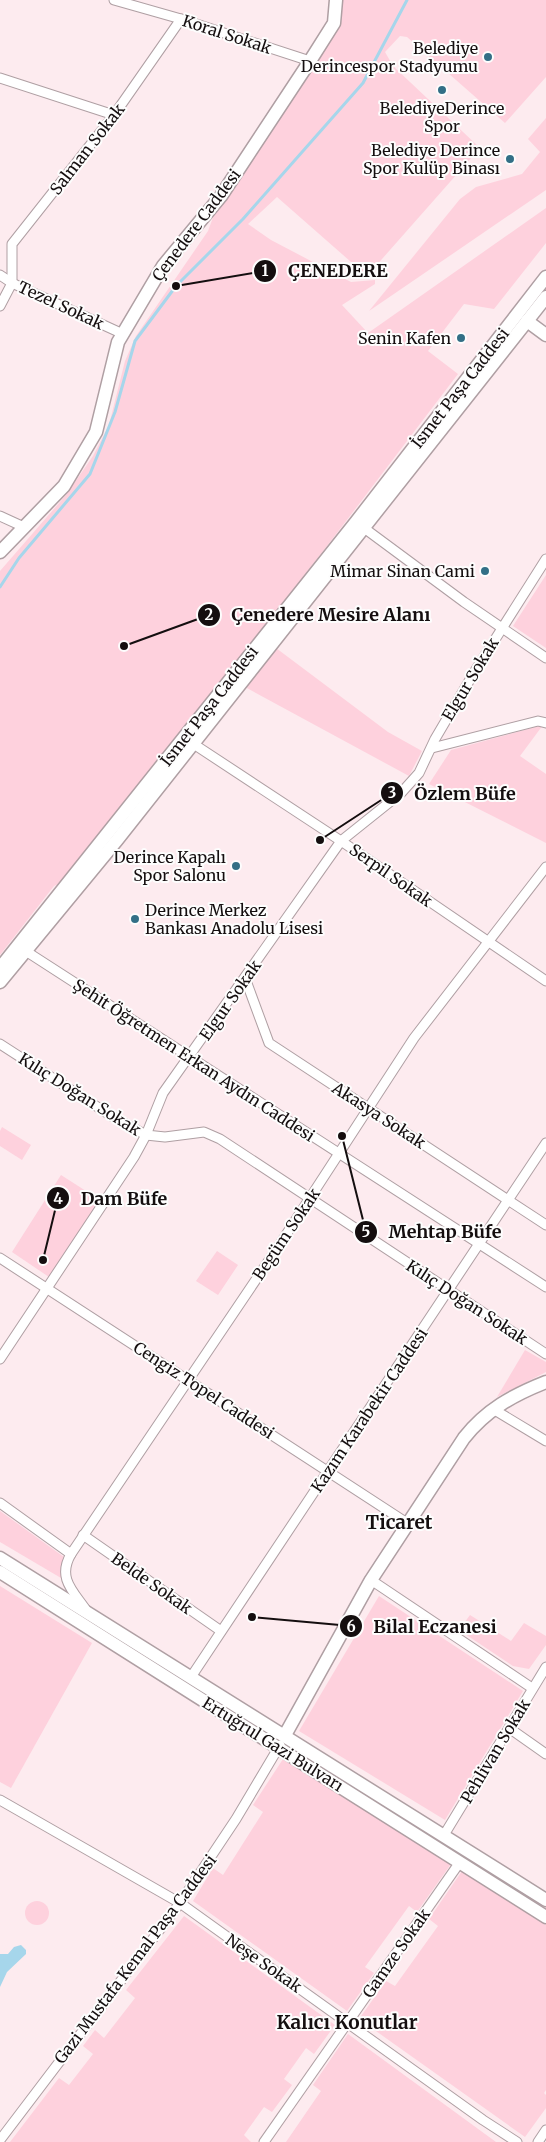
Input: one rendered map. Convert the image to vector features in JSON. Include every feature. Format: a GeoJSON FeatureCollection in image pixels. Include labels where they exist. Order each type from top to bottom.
{"type":"FeatureCollection","features":[{"type":"Feature","properties":{"kind":"main road","name":"Çenedere Caddesi"},"geometry":{"type":"LineString","coordinates":[[0,552],[64,486],[96,432],[118,342],[162,266],[221,196],[310,61],[334,23],[336,0]]}},
{"type":"Feature","properties":{"kind":"main road","name":"İsmet Paşa Caddesi"},"geometry":{"type":"LineString","coordinates":[[0,982],[22,948],[189,741],[523,317],[546,277]]}},
{"type":"Feature","properties":{"kind":"main road","name":"İsmet Paşa Caddesi"},"geometry":{"type":"LineString","coordinates":[[523,317],[546,297]]}},
{"type":"Feature","properties":{"kind":"main road"},"geometry":{"type":"LineString","coordinates":[[523,317],[546,335]]}},
{"type":"Feature","properties":{"kind":"main road","name":"İsmet Paşa Caddesi"},"geometry":{"type":"LineString","coordinates":[[0,968],[22,948]]}},
{"type":"Feature","properties":{"kind":"main road"},"geometry":{"type":"LineString","coordinates":[[285,1735],[371,1580],[464,1438],[493,1409],[511,1397],[546,1382]]}},
{"type":"Feature","properties":{"kind":"main road","name":"Ertuğrul Gazi Bulvarı"},"geometry":{"type":"LineString","coordinates":[[0,1558],[546,1900]]}},
{"type":"Feature","properties":{"kind":"main road","name":"Ertuğrul Gazi Bulvarı"},"geometry":{"type":"LineString","coordinates":[[0,1572],[546,1916]]}},
{"type":"Feature","properties":{"kind":"street","name":"Koral Sokak"},"geometry":{"type":"LineString","coordinates":[[114,0],[181,19],[310,61]]}},
{"type":"Feature","properties":{"kind":"street","name":"Salman Sokak"},"geometry":{"type":"LineString","coordinates":[[12,283],[12,244],[114,115],[181,19]]}},
{"type":"Feature","properties":{"kind":"street"},"geometry":{"type":"LineString","coordinates":[[0,78],[114,115]]}},
{"type":"Feature","properties":{"kind":"street","name":"Tezel Sokak"},"geometry":{"type":"LineString","coordinates":[[0,275],[12,283],[123,334]]}},
{"type":"Feature","properties":{"kind":"street"},"geometry":{"type":"LineString","coordinates":[[0,306],[12,283]]}},
{"type":"Feature","properties":{"kind":"street"},"geometry":{"type":"LineString","coordinates":[[0,516],[24,527]]}},
{"type":"Feature","properties":{"kind":"street"},"geometry":{"type":"LineString","coordinates":[[360,525],[501,628],[546,658]]}},
{"type":"Feature","properties":{"kind":"street","name":"Elgur Sokak"},"geometry":{"type":"LineString","coordinates":[[0,1359],[130,1163],[146,1135],[163,1094],[341,841],[411,784],[501,628],[546,559]]}},
{"type":"Feature","properties":{"kind":"street"},"geometry":{"type":"LineString","coordinates":[[432,748],[538,721],[546,723]]}},
{"type":"Feature","properties":{"kind":"street","name":"Serpil Sokak"},"geometry":{"type":"LineString","coordinates":[[189,741],[341,841],[486,942],[546,981]]}},
{"type":"Feature","properties":{"kind":"street","name":"Begüm Sokak"},"geometry":{"type":"LineString","coordinates":[[87,1611],[65,1577],[66,1563],[71,1554],[369,1109],[414,1038],[486,942],[520,903],[546,867]]}},
{"type":"Feature","properties":{"kind":"street","name":"Şehit Öğretmen Erkan Aydın Caddesi"},"geometry":{"type":"LineString","coordinates":[[22,948],[189,1058],[546,1287]]}},
{"type":"Feature","properties":{"kind":"street","name":"Akasya Sokak"},"geometry":{"type":"LineString","coordinates":[[245,978],[269,1043],[546,1225]]}},
{"type":"Feature","properties":{"kind":"street","name":"Kılıç Doğan Sokak"},"geometry":{"type":"LineString","coordinates":[[0,1044],[113,1117],[146,1135],[165,1137],[195,1132],[211,1135],[546,1354]]}},
{"type":"Feature","properties":{"kind":"street","name":"Kazım Karabekir Caddesi"},"geometry":{"type":"LineString","coordinates":[[191,1677],[546,1143]]}},
{"type":"Feature","properties":{"kind":"street","name":"Cengiz Topel Caddesi"},"geometry":{"type":"LineString","coordinates":[[0,1258],[407,1523]]}},
{"type":"Feature","properties":{"kind":"street"},"geometry":{"type":"LineString","coordinates":[[493,1409],[546,1441]]}},
{"type":"Feature","properties":{"kind":"street"},"geometry":{"type":"LineString","coordinates":[[0,1502],[71,1554]]}},
{"type":"Feature","properties":{"kind":"street","name":"Belde Sokak"},"geometry":{"type":"LineString","coordinates":[[83,1535],[221,1631]]}},
{"type":"Feature","properties":{"kind":"street"},"geometry":{"type":"LineString","coordinates":[[371,1580],[532,1688]]}},
{"type":"Feature","properties":{"kind":"street","name":"Pehlivan Sokak"},"geometry":{"type":"LineString","coordinates":[[444,1835],[546,1667]]}},
{"type":"Feature","properties":{"kind":"street"},"geometry":{"type":"LineString","coordinates":[[509,1728],[546,1754]]}},
{"type":"Feature","properties":{"kind":"street","name":"Gazi Mustafa Kemal Paşa Caddesi"},"geometry":{"type":"LineString","coordinates":[[0,2140],[180,1904],[224,1839],[285,1735]]}},
{"type":"Feature","properties":{"kind":"street","name":"Neşe Sokak"},"geometry":{"type":"LineString","coordinates":[[0,1800],[180,1904],[483,2120],[517,2142]]}},
{"type":"Feature","properties":{"kind":"street","name":"Gamze Sokak"},"geometry":{"type":"LineString","coordinates":[[264,2142],[460,1862]]}},
{"type":"Feature","properties":{"kind":"street"},"geometry":{"type":"LineString","coordinates":[[538,2142],[546,2130]]}},
{"type":"Feature","properties":{"kind":"shaded area"},"geometry":{"type":"Polygon","coordinates":[[[336,0],[546,0],[546,77],[505,123],[407,37],[400,36],[385,52],[393,66],[480,148],[367,276],[277,197],[248,224],[271,240],[351,282],[375,280],[375,284],[342,305],[368,333],[546,208],[546,243],[494,309],[464,304],[428,351],[458,374],[324,550],[61,883],[54,886],[0,955],[0,571],[66,495],[93,456],[109,425],[125,361],[136,336],[208,231],[221,196],[334,23],[336,0]]]}},
{"type":"Feature","properties":{"kind":"shaded area"},"geometry":{"type":"Polygon","coordinates":[[[546,118],[546,190],[369,311],[460,199],[476,187],[522,174],[540,152],[528,139],[546,118]]]}},
{"type":"Feature","properties":{"kind":"shaded area"},"geometry":{"type":"Polygon","coordinates":[[[546,575],[546,648],[513,626],[546,575]]]}},
{"type":"Feature","properties":{"kind":"shaded area"},"geometry":{"type":"Polygon","coordinates":[[[276,648],[388,732],[422,751],[409,776],[245,687],[276,648]]]}},
{"type":"Feature","properties":{"kind":"shaded area"},"geometry":{"type":"Polygon","coordinates":[[[543,725],[520,756],[546,774],[546,843],[429,784],[451,750],[543,725]]]}},
{"type":"Feature","properties":{"kind":"shaded area"},"geometry":{"type":"Polygon","coordinates":[[[2,1127],[31,1145],[22,1160],[0,1146],[0,1131],[2,1127]]]}},
{"type":"Feature","properties":{"kind":"shaded area"},"geometry":{"type":"Polygon","coordinates":[[[61,1175],[100,1200],[49,1277],[12,1252],[61,1175]]]}},
{"type":"Feature","properties":{"kind":"shaded area"},"geometry":{"type":"Polygon","coordinates":[[[217,1251],[238,1265],[218,1295],[196,1281],[217,1251]]]}},
{"type":"Feature","properties":{"kind":"shaded area"},"geometry":{"type":"Polygon","coordinates":[[[525,1350],[546,1362],[546,1372],[497,1397],[525,1350]]]}},
{"type":"Feature","properties":{"kind":"shaded area"},"geometry":{"type":"Polygon","coordinates":[[[0,1511],[64,1557],[61,1578],[0,1542],[0,1511]]]}},
{"type":"Feature","properties":{"kind":"shaded area"},"geometry":{"type":"Polygon","coordinates":[[[0,1586],[92,1643],[11,1788],[0,1782],[0,1586]]]}},
{"type":"Feature","properties":{"kind":"shaded area"},"geometry":{"type":"Polygon","coordinates":[[[379,1596],[523,1691],[445,1820],[299,1731],[379,1596]]]}},
{"type":"Feature","properties":{"kind":"shaded area"},"geometry":{"type":"Polygon","coordinates":[[[470,1615],[511,1641],[524,1623],[546,1636],[546,1645],[529,1669],[513,1666],[459,1630],[470,1615]]]}},
{"type":"Feature","properties":{"kind":"shaded area"},"geometry":{"type":"Polygon","coordinates":[[[283,1759],[451,1864],[417,1912],[409,1906],[365,1967],[374,1973],[347,2011],[193,1901],[213,1868],[223,1875],[263,1812],[253,1805],[283,1759]]]}},
{"type":"Feature","properties":{"kind":"shaded area"},"geometry":{"type":"Polygon","coordinates":[[[462,1871],[546,1925],[546,2090],[544,2093],[546,2095],[546,2108],[525,2137],[359,2019],[386,1981],[395,1986],[438,1926],[429,1919],[462,1871]]]}},
{"type":"Feature","properties":{"kind":"shaded area"},"geometry":{"type":"Polygon","coordinates":[[[37,1901],[46,1904],[49,1913],[46,1922],[37,1925],[28,1922],[25,1913],[28,1904],[37,1901]]]}},
{"type":"Feature","properties":{"kind":"shaded area"},"geometry":{"type":"Polygon","coordinates":[[[184,1916],[335,2025],[314,2054],[306,2048],[284,2079],[292,2085],[272,2112],[264,2107],[244,2135],[251,2142],[10,2142],[59,2078],[69,2085],[93,2054],[83,2046],[95,2030],[104,2038],[135,1998],[126,1990],[184,1916]]]}},
{"type":"Feature","properties":{"kind":"shaded area"},"geometry":{"type":"Polygon","coordinates":[[[348,2034],[496,2142],[286,2142],[321,2091],[313,2085],[348,2034]]]}},
{"type":"Feature","properties":{"kind":"water"},"geometry":{"type":"Polygon","coordinates":[[[21,1945],[26,1950],[26,1954],[7,1972],[0,1987],[0,1954],[8,1954],[14,1947],[21,1945]]]}},
{"type":"Feature","properties":{"kind":"waterway"},"geometry":{"type":"LineString","coordinates":[[0,587],[19,558],[90,474],[115,412],[135,341],[176,286],[243,219],[363,83],[407,0]]}},
{"type":"Feature","properties":{"kind":"place","name":"Belediye Derincespor Stadyumu"},"geometry":{"type":"Point","coordinates":[488,57]}},
{"type":"Feature","properties":{"kind":"place","name":"BelediyeDerince Spor"},"geometry":{"type":"Point","coordinates":[442,90]}},
{"type":"Feature","properties":{"kind":"place","name":"Belediye Derince Spor Kulüp Binası"},"geometry":{"type":"Point","coordinates":[510,159]}},
{"type":"Feature","properties":{"kind":"place","name":"ÇENEDERE"},"geometry":{"type":"Point","coordinates":[176,286]}},
{"type":"Feature","properties":{"kind":"place","name":"Senin Kafen"},"geometry":{"type":"Point","coordinates":[461,338]}},
{"type":"Feature","properties":{"kind":"place","name":"Mimar Sinan Cami"},"geometry":{"type":"Point","coordinates":[485,571]}},
{"type":"Feature","properties":{"kind":"place","name":"Çenedere Mesire Alanı"},"geometry":{"type":"Point","coordinates":[124,646]}},
{"type":"Feature","properties":{"kind":"place","name":"Özlem Büfe"},"geometry":{"type":"Point","coordinates":[320,840]}},
{"type":"Feature","properties":{"kind":"place","name":"Derince Kapalı Spor Salonu"},"geometry":{"type":"Point","coordinates":[236,866]}},
{"type":"Feature","properties":{"kind":"place","name":"Derince Merkez Bankası Anadolu Lisesi"},"geometry":{"type":"Point","coordinates":[135,919]}},
{"type":"Feature","properties":{"kind":"place","name":"Mehtap Büfe"},"geometry":{"type":"Point","coordinates":[342,1136]}},
{"type":"Feature","properties":{"kind":"place","name":"Dam Büfe"},"geometry":{"type":"Point","coordinates":[43,1260]}},
{"type":"Feature","properties":{"kind":"place","name":"Bilal Eczanesi"},"geometry":{"type":"Point","coordinates":[252,1617]}},
{"type":"Feature","properties":{"kind":"district","name":"Ticaret"},"geometry":{"type":"Point","coordinates":[399,1522]}},
{"type":"Feature","properties":{"kind":"district","name":"Kalıcı Konutlar"},"geometry":{"type":"Point","coordinates":[347,2022]}}]}
